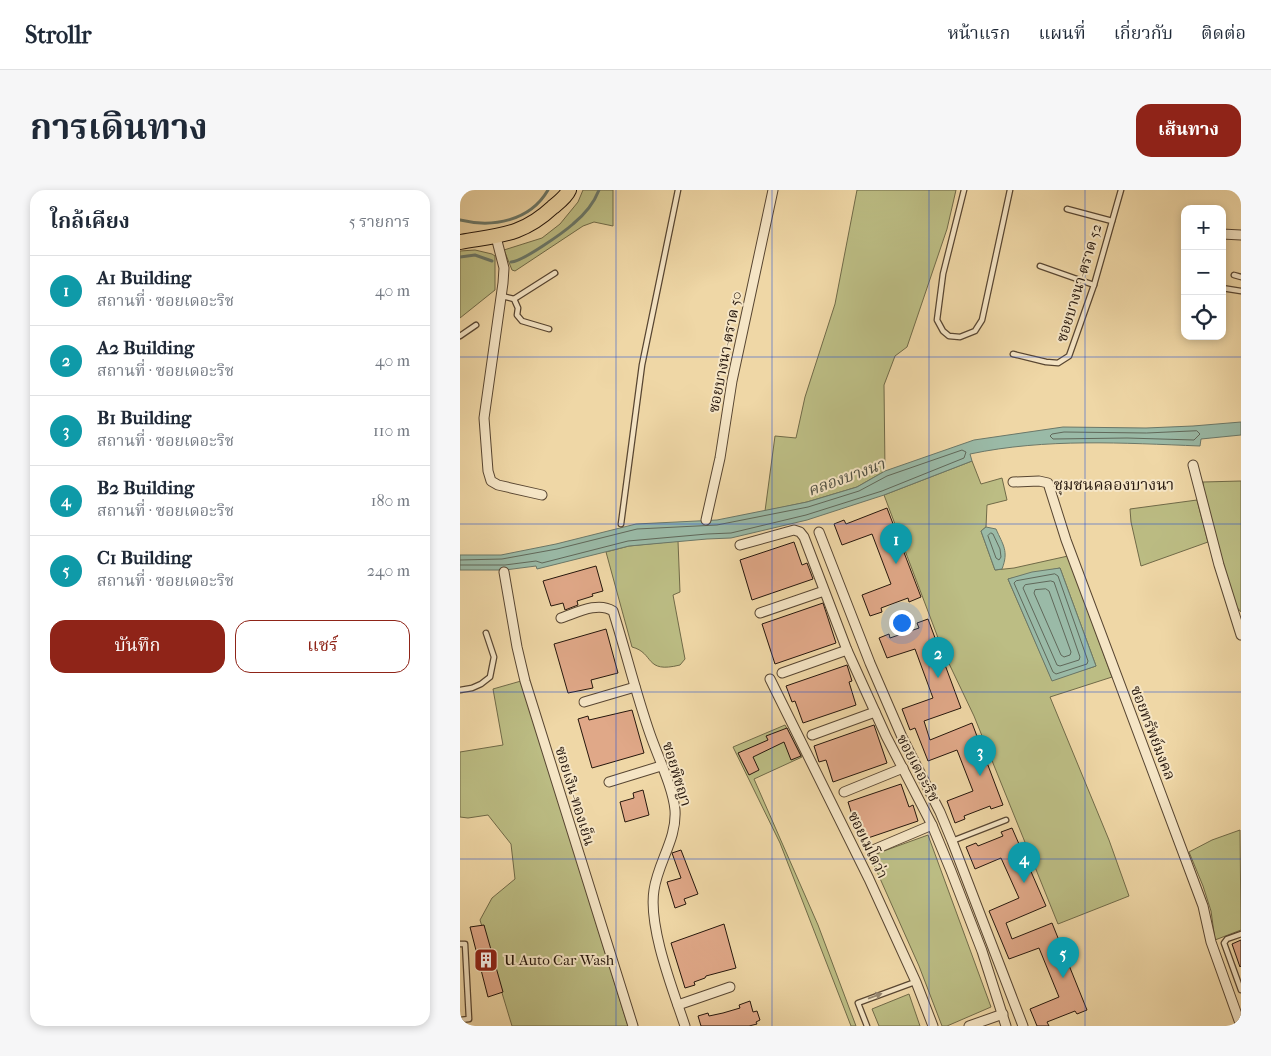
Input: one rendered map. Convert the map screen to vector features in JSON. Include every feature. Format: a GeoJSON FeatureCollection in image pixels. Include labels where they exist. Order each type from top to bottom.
{"type":"FeatureCollection","features":[{"type":"Feature","properties":{"kind":"main road"},"geometry":{"type":"LineString","coordinates":[[460,242],[491,237],[532,225],[547,213],[569,190]]}},
{"type":"Feature","properties":{"kind":"main road"},"geometry":{"type":"LineString","coordinates":[[460,234],[491,237]]}},
{"type":"Feature","properties":{"kind":"street","name":"ซอยบางนา-ตราด 50"},"geometry":{"type":"LineString","coordinates":[[706,520],[720,458],[732,381],[773,190]]}},
{"type":"Feature","properties":{"kind":"street"},"geometry":{"type":"LineString","coordinates":[[1226,234],[1241,235]]}},
{"type":"Feature","properties":{"kind":"street"},"geometry":{"type":"LineString","coordinates":[[491,237],[504,268],[484,418],[488,471],[491,481],[498,485],[542,495]]}},
{"type":"Feature","properties":{"kind":"street"},"geometry":{"type":"LineString","coordinates":[[1193,465],[1219,565],[1241,635]]}},
{"type":"Feature","properties":{"kind":"street","name":"ซอยทรัพย์มงคล"},"geometry":{"type":"LineString","coordinates":[[1013,482],[1039,481],[1048,483],[1066,540],[1203,906],[1211,942],[1241,1026]]}},
{"type":"Feature","properties":{"kind":"street","name":"ซอยเดอะริช"},"geometry":{"type":"LineString","coordinates":[[740,545],[794,530],[800,532],[804,537],[847,650],[875,712],[932,825],[982,951],[1006,1026]]}},
{"type":"Feature","properties":{"kind":"street"},"geometry":{"type":"LineString","coordinates":[[819,532],[870,663],[902,737],[940,812],[952,841],[1023,1026]]}},
{"type":"Feature","properties":{"kind":"street","name":"ซอยเงิน-ทองเย็น"},"geometry":{"type":"LineString","coordinates":[[504,572],[525,681],[632,1026]]}},
{"type":"Feature","properties":{"kind":"street"},"geometry":{"type":"LineString","coordinates":[[760,613],[824,591]]}},
{"type":"Feature","properties":{"kind":"street","name":"ซอยพิชญา"},"geometry":{"type":"LineString","coordinates":[[561,618],[600,606],[608,607],[613,611],[635,687],[672,796],[676,823],[654,887],[652,903],[655,930],[685,1026]]}},
{"type":"Feature","properties":{"kind":"street"},"geometry":{"type":"LineString","coordinates":[[782,672],[847,650]]}},
{"type":"Feature","properties":{"kind":"street","name":"ซอยเมโดว่า"},"geometry":{"type":"LineString","coordinates":[[770,679],[866,873],[916,982],[933,1026]]}},
{"type":"Feature","properties":{"kind":"street"},"geometry":{"type":"LineString","coordinates":[[584,702],[635,687]]}},
{"type":"Feature","properties":{"kind":"street"},"geometry":{"type":"LineString","coordinates":[[812,735],[875,712]]}},
{"type":"Feature","properties":{"kind":"street"},"geometry":{"type":"LineString","coordinates":[[609,782],[661,766]]}},
{"type":"Feature","properties":{"kind":"street"},"geometry":{"type":"LineString","coordinates":[[844,792],[903,768]]}},
{"type":"Feature","properties":{"kind":"street"},"geometry":{"type":"LineString","coordinates":[[873,850],[932,825]]}},
{"type":"Feature","properties":{"kind":"street"},"geometry":{"type":"LineString","coordinates":[[678,1005],[730,987]]}},
{"type":"Feature","properties":{"kind":"street"},"geometry":{"type":"LineString","coordinates":[[969,1026],[1003,1014]]}},
{"type":"Feature","properties":{"kind":"lane"},"geometry":{"type":"LineString","coordinates":[[621,524],[642,365],[678,190]]}},
{"type":"Feature","properties":{"kind":"lane"},"geometry":{"type":"LineString","coordinates":[[964,190],[943,274],[937,320],[943,331],[949,336],[960,337],[975,331],[982,320],[1010,190]]}},
{"type":"Feature","properties":{"kind":"lane","name":"ซอยบางนา-ตราด 52"},"geometry":{"type":"LineString","coordinates":[[1013,354],[1046,362],[1058,362],[1069,356],[1094,285],[1121,190]]}},
{"type":"Feature","properties":{"kind":"lane"},"geometry":{"type":"LineString","coordinates":[[1067,210],[1112,221]]}},
{"type":"Feature","properties":{"kind":"lane"},"geometry":{"type":"LineString","coordinates":[[1040,266],[1094,285]]}},
{"type":"Feature","properties":{"kind":"lane"},"geometry":{"type":"LineString","coordinates":[[514,299],[555,273]]}},
{"type":"Feature","properties":{"kind":"lane"},"geometry":{"type":"LineString","coordinates":[[1234,275],[1241,277]]}},
{"type":"Feature","properties":{"kind":"lane"},"geometry":{"type":"LineString","coordinates":[[1226,289],[1241,291]]}},
{"type":"Feature","properties":{"kind":"lane"},"geometry":{"type":"LineString","coordinates":[[501,296],[514,299],[517,303],[519,318],[549,329]]}},
{"type":"Feature","properties":{"kind":"lane"},"geometry":{"type":"LineString","coordinates":[[460,336],[476,325]]}},
{"type":"Feature","properties":{"kind":"lane"},"geometry":{"type":"LineString","coordinates":[[460,690],[477,686],[490,677],[494,657],[486,633]]}},
{"type":"Feature","properties":{"kind":"lane"},"geometry":{"type":"LineString","coordinates":[[952,841],[1006,820]]}},
{"type":"Feature","properties":{"kind":"lane"},"geometry":{"type":"LineString","coordinates":[[1241,934],[1227,939],[1224,943],[1241,990]]}},
{"type":"Feature","properties":{"kind":"lane"},"geometry":{"type":"LineString","coordinates":[[460,944],[465,944],[469,1019],[460,1020]]}},
{"type":"Feature","properties":{"kind":"lane"},"geometry":{"type":"LineString","coordinates":[[867,1026],[858,1003],[916,982]]}},
{"type":"Feature","properties":{"kind":"green space"},"geometry":{"type":"Polygon","coordinates":[[[583,190],[613,190],[613,226],[594,222],[583,226],[515,271],[512,270],[504,250],[542,238],[560,224],[578,202],[583,190]]]}},
{"type":"Feature","properties":{"kind":"green space"},"geometry":{"type":"Polygon","coordinates":[[[857,190],[956,190],[947,229],[907,347],[895,356],[884,385],[885,471],[857,487],[807,502],[765,511],[775,436],[796,438],[805,397],[835,304],[857,190]]]}},
{"type":"Feature","properties":{"kind":"green space"},"geometry":{"type":"Polygon","coordinates":[[[475,250],[495,256],[495,290],[460,318],[460,251],[475,250]]]}},
{"type":"Feature","properties":{"kind":"green space"},"geometry":{"type":"Polygon","coordinates":[[[972,461],[981,484],[1002,478],[1007,500],[987,505],[986,527],[981,531],[995,570],[1014,568],[1068,556],[1112,677],[1050,697],[1109,840],[1129,896],[1058,924],[974,716],[943,651],[884,495],[972,461]],[[1060,568],[1008,579],[1052,680],[1096,666],[1060,568]]]}},
{"type":"Feature","properties":{"kind":"green space"},"geometry":{"type":"Polygon","coordinates":[[[1241,481],[1241,612],[1235,605],[1204,500],[1203,482],[1241,481]]]}},
{"type":"Feature","properties":{"kind":"green space"},"geometry":{"type":"Polygon","coordinates":[[[1197,500],[1208,542],[1141,566],[1130,509],[1197,500]]]}},
{"type":"Feature","properties":{"kind":"green space"},"geometry":{"type":"Polygon","coordinates":[[[678,541],[680,592],[673,595],[685,659],[680,665],[661,667],[655,665],[639,650],[632,647],[606,552],[629,546],[678,541]]]}},
{"type":"Feature","properties":{"kind":"green space"},"geometry":{"type":"Polygon","coordinates":[[[521,681],[628,1026],[512,1026],[480,920],[492,898],[515,879],[511,844],[488,815],[468,818],[460,817],[460,752],[503,745],[493,689],[521,681]]]}},
{"type":"Feature","properties":{"kind":"green space"},"geometry":{"type":"Polygon","coordinates":[[[785,725],[802,757],[754,779],[818,925],[856,1026],[851,1026],[780,843],[733,747],[785,725]]]}},
{"type":"Feature","properties":{"kind":"green space"},"geometry":{"type":"Polygon","coordinates":[[[1240,830],[1241,930],[1215,940],[1211,911],[1189,852],[1212,840],[1240,830]]]}},
{"type":"Feature","properties":{"kind":"green space"},"geometry":{"type":"Polygon","coordinates":[[[928,835],[991,1007],[947,1026],[942,1026],[919,966],[870,856],[928,835]]]}},
{"type":"Feature","properties":{"kind":"green space"},"geometry":{"type":"Polygon","coordinates":[[[909,994],[920,1026],[879,1026],[872,1009],[909,994]]]}},
{"type":"Feature","properties":{"kind":"water"},"geometry":{"type":"Polygon","coordinates":[[[1241,422],[1241,435],[1201,439],[1200,446],[1113,443],[1056,444],[999,449],[970,454],[972,461],[884,495],[807,520],[731,538],[629,546],[537,569],[536,566],[505,570],[460,570],[460,555],[501,555],[556,544],[636,524],[717,520],[807,502],[857,487],[885,471],[974,440],[1063,427],[1146,428],[1241,422]]]}},
{"type":"Feature","properties":{"kind":"water"},"geometry":{"type":"Polygon","coordinates":[[[986,527],[996,529],[1003,544],[1005,557],[1002,569],[995,570],[981,531],[986,527]]]}},
{"type":"Feature","properties":{"kind":"water"},"geometry":{"type":"Polygon","coordinates":[[[1060,568],[1096,666],[1052,681],[1008,579],[1032,572],[1060,568]]]}},
{"type":"Feature","properties":{"kind":"building"},"geometry":{"type":"Polygon","coordinates":[[[887,508],[921,597],[909,602],[908,598],[881,608],[882,612],[870,616],[862,595],[891,584],[872,534],[842,545],[834,524],[844,520],[846,524],[887,508]]]}},
{"type":"Feature","properties":{"kind":"building"},"geometry":{"type":"Polygon","coordinates":[[[794,542],[802,565],[807,563],[813,579],[752,600],[740,560],[794,542]]]}},
{"type":"Feature","properties":{"kind":"building"},"geometry":{"type":"Polygon","coordinates":[[[596,566],[603,591],[577,601],[578,605],[565,610],[563,603],[551,606],[543,581],[596,566]]]}},
{"type":"Feature","properties":{"kind":"building"},"geometry":{"type":"Polygon","coordinates":[[[823,603],[836,643],[775,664],[762,624],[823,603]]]}},
{"type":"Feature","properties":{"kind":"building"},"geometry":{"type":"Polygon","coordinates":[[[928,619],[961,708],[924,721],[930,740],[972,723],[1003,805],[991,809],[990,806],[964,816],[965,819],[955,823],[947,801],[973,791],[957,750],[928,761],[915,728],[910,730],[902,709],[933,698],[915,649],[887,658],[879,638],[889,634],[890,638],[919,628],[917,623],[928,619]]]}},
{"type":"Feature","properties":{"kind":"building"},"geometry":{"type":"Polygon","coordinates":[[[606,629],[618,673],[591,680],[593,688],[568,693],[554,644],[606,629]]]}},
{"type":"Feature","properties":{"kind":"building"},"geometry":{"type":"Polygon","coordinates":[[[847,665],[852,681],[849,682],[856,705],[803,723],[795,701],[792,702],[786,686],[847,665]]]}},
{"type":"Feature","properties":{"kind":"building"},"geometry":{"type":"Polygon","coordinates":[[[632,710],[644,753],[592,768],[578,719],[588,716],[589,720],[632,710]]]}},
{"type":"Feature","properties":{"kind":"building"},"geometry":{"type":"Polygon","coordinates":[[[874,725],[887,763],[833,782],[826,760],[819,762],[814,746],[874,725]]]}},
{"type":"Feature","properties":{"kind":"building"},"geometry":{"type":"Polygon","coordinates":[[[787,728],[801,756],[791,760],[784,742],[753,757],[759,770],[749,775],[738,753],[768,740],[766,736],[787,728]]]}},
{"type":"Feature","properties":{"kind":"building"},"geometry":{"type":"Polygon","coordinates":[[[901,784],[909,807],[913,805],[918,821],[865,839],[857,816],[853,818],[848,802],[901,784]]]}},
{"type":"Feature","properties":{"kind":"building"},"geometry":{"type":"Polygon","coordinates":[[[643,790],[649,815],[625,822],[620,802],[634,798],[633,793],[643,790]]]}},
{"type":"Feature","properties":{"kind":"building"},"geometry":{"type":"Polygon","coordinates":[[[1012,828],[1046,906],[1006,923],[1012,939],[1052,923],[1087,1010],[1077,1014],[1075,1011],[1047,1022],[1049,1026],[1037,1026],[1030,1009],[1059,997],[1039,948],[1009,959],[989,911],[1019,898],[1001,858],[975,869],[966,847],[976,843],[978,846],[1003,836],[1001,832],[1012,828]]]}},
{"type":"Feature","properties":{"kind":"building"},"geometry":{"type":"Polygon","coordinates":[[[681,850],[698,894],[684,899],[686,904],[675,908],[667,882],[681,878],[672,853],[681,850]]]}},
{"type":"Feature","properties":{"kind":"building"},"geometry":{"type":"Polygon","coordinates":[[[724,924],[736,968],[706,976],[694,982],[695,985],[685,988],[671,943],[724,924]]]}},
{"type":"Feature","properties":{"kind":"building","name":"U Auto Car Wash"},"geometry":{"type":"Polygon","coordinates":[[[484,925],[503,992],[488,997],[470,927],[484,925]]]}},
{"type":"Feature","properties":{"kind":"building"},"geometry":{"type":"Polygon","coordinates":[[[1241,940],[1241,966],[1240,967],[1232,944],[1241,940]]]}},
{"type":"Feature","properties":{"kind":"building"},"geometry":{"type":"Polygon","coordinates":[[[750,1001],[753,1012],[757,1011],[760,1020],[756,1022],[757,1024],[749,1026],[701,1026],[698,1016],[708,1013],[709,1016],[723,1013],[740,1008],[739,1005],[750,1001]]]}},
{"type":"Feature","properties":{"kind":"waterway"},"geometry":{"type":"LineString","coordinates":[[460,220],[485,223],[510,220],[531,209],[548,190]]}},
{"type":"Feature","properties":{"kind":"waterway"},"geometry":{"type":"LineString","coordinates":[[511,262],[533,252],[568,228],[581,217],[599,190]]}},
{"type":"Feature","properties":{"kind":"waterway"},"geometry":{"type":"LineString","coordinates":[[460,257],[475,255],[492,261]]}},
{"type":"Feature","properties":{"kind":"place","name":"A1 Building"},"geometry":{"type":"Point","coordinates":[896,564]}},
{"type":"Feature","properties":{"kind":"place","name":"A2 Building"},"geometry":{"type":"Point","coordinates":[938,678]}},
{"type":"Feature","properties":{"kind":"place","name":"B1 Building"},"geometry":{"type":"Point","coordinates":[980,776]}},
{"type":"Feature","properties":{"kind":"place","name":"B2 Building"},"geometry":{"type":"Point","coordinates":[1024,883]}},
{"type":"Feature","properties":{"kind":"place","name":"U Auto Car Wash"},"geometry":{"type":"Point","coordinates":[486,960]}},
{"type":"Feature","properties":{"kind":"place","name":"C1 Building"},"geometry":{"type":"Point","coordinates":[1063,978]}},
{"type":"Feature","properties":{"kind":"district","name":"ชุมชนคลองบางนา"},"geometry":{"type":"Point","coordinates":[1114,484]}},
{"type":"Feature","properties":{"kind":"water label","name":"คลองบางนา"},"geometry":{"type":"Point","coordinates":[846,477]}}]}
